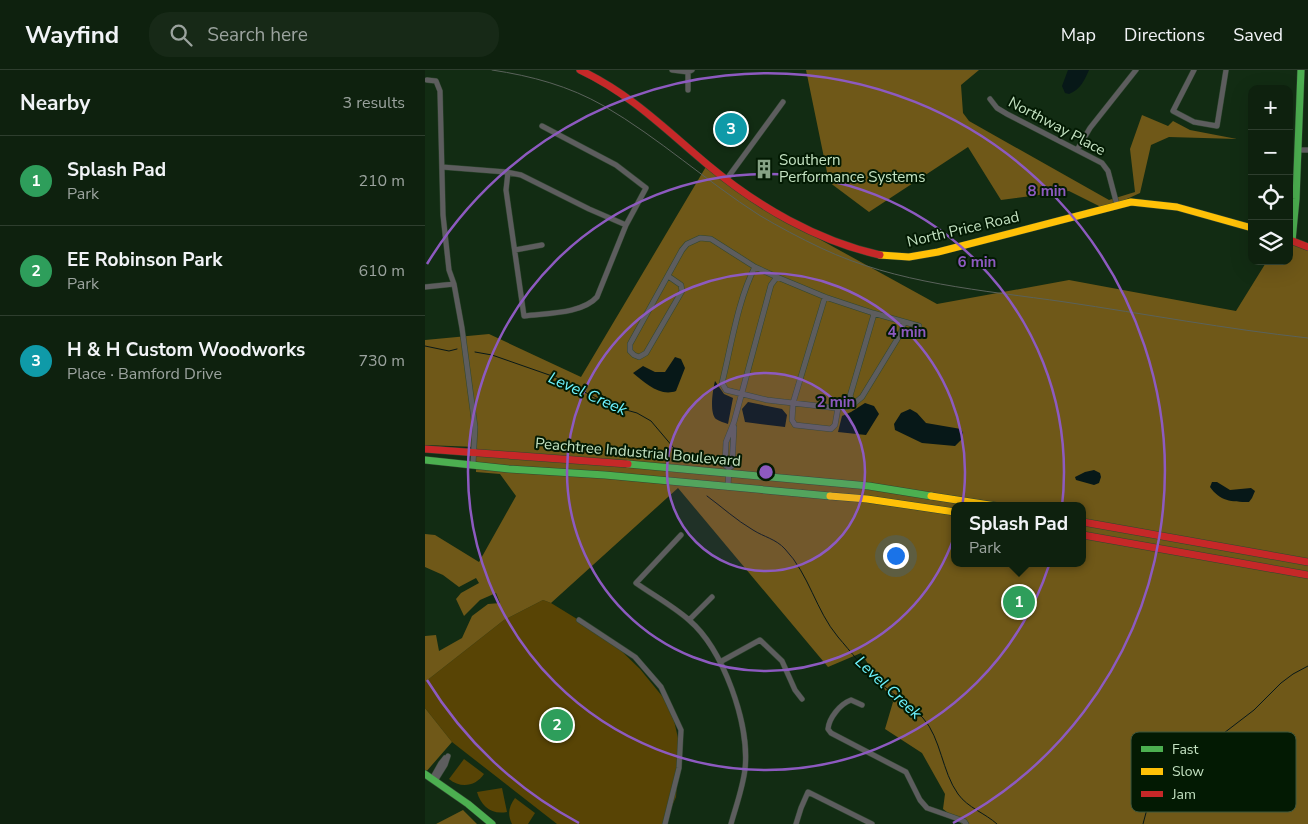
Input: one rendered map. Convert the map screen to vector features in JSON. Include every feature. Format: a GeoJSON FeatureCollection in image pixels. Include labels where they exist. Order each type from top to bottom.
{"type":"FeatureCollection","features":[{"type":"Feature","properties":{"kind":"main road","name":"North Price Road"},"geometry":{"type":"LineString","coordinates":[[580,70],[602,80],[625,95],[726,180],[753,199],[821,235],[884,256],[901,257],[935,253],[1131,202],[1160,204],[1248,227]]}},
{"type":"Feature","properties":{"kind":"main road"},"geometry":{"type":"LineString","coordinates":[[1293,220],[1298,150],[1301,70]]}},
{"type":"Feature","properties":{"kind":"main road"},"geometry":{"type":"LineString","coordinates":[[1293,241],[1308,247]]}},
{"type":"Feature","properties":{"kind":"main road","name":"Peachtree Industrial Boulevard"},"geometry":{"type":"LineString","coordinates":[[425,449],[729,471],[869,486],[971,502]]}},
{"type":"Feature","properties":{"kind":"main road","name":"Peachtree Industrial Boulevard"},"geometry":{"type":"LineString","coordinates":[[425,460],[509,469],[605,475],[867,499],[951,511]]}},
{"type":"Feature","properties":{"kind":"main road"},"geometry":{"type":"LineString","coordinates":[[1086,523],[1308,562]]}},
{"type":"Feature","properties":{"kind":"main road"},"geometry":{"type":"LineString","coordinates":[[1086,536],[1308,575]]}},
{"type":"Feature","properties":{"kind":"main road"},"geometry":{"type":"LineString","coordinates":[[425,774],[468,804],[492,824]]}},
{"type":"Feature","properties":{"kind":"street"},"geometry":{"type":"LineString","coordinates":[[672,70],[690,71],[688,90]]}},
{"type":"Feature","properties":{"kind":"street"},"geometry":{"type":"LineString","coordinates":[[1077,150],[1089,128],[1136,70]]}},
{"type":"Feature","properties":{"kind":"street"},"geometry":{"type":"LineString","coordinates":[[1194,70],[1173,110],[1194,122],[1217,126],[1226,70]]}},
{"type":"Feature","properties":{"kind":"street"},"geometry":{"type":"LineString","coordinates":[[427,80],[436,81],[441,91],[443,215],[449,270],[454,284],[462,328],[475,427],[473,464]]}},
{"type":"Feature","properties":{"kind":"street","name":"Northway Place"},"geometry":{"type":"LineString","coordinates":[[990,99],[1002,111],[1102,163],[1107,171],[1117,206]]}},
{"type":"Feature","properties":{"kind":"street"},"geometry":{"type":"LineString","coordinates":[[726,180],[783,102]]}},
{"type":"Feature","properties":{"kind":"street"},"geometry":{"type":"LineString","coordinates":[[507,172],[506,190],[524,316],[591,304],[597,297],[626,225],[646,188],[616,164],[542,126]]}},
{"type":"Feature","properties":{"kind":"street"},"geometry":{"type":"LineString","coordinates":[[1298,150],[1308,150]]}},
{"type":"Feature","properties":{"kind":"street"},"geometry":{"type":"LineString","coordinates":[[442,167],[521,174],[589,209],[626,225]]}},
{"type":"Feature","properties":{"kind":"street"},"geometry":{"type":"LineString","coordinates":[[668,276],[681,286],[682,291],[646,352],[639,357],[630,351],[630,344],[668,276],[687,244],[700,238],[711,239],[755,266],[825,297],[874,314],[919,326]]}},
{"type":"Feature","properties":{"kind":"street"},"geometry":{"type":"LineString","coordinates":[[515,250],[542,246]]}},
{"type":"Feature","properties":{"kind":"street"},"geometry":{"type":"LineString","coordinates":[[755,266],[750,276],[741,307],[722,383],[726,390],[767,400],[846,408],[863,397],[901,333],[904,322]]}},
{"type":"Feature","properties":{"kind":"street"},"geometry":{"type":"LineString","coordinates":[[728,487],[729,471],[725,465],[726,442],[734,422],[771,285],[777,277]]}},
{"type":"Feature","properties":{"kind":"street"},"geometry":{"type":"LineString","coordinates":[[425,287],[454,284]]}},
{"type":"Feature","properties":{"kind":"street"},"geometry":{"type":"LineString","coordinates":[[825,297],[793,403],[792,420],[795,425],[831,429],[835,425],[838,408]]}},
{"type":"Feature","properties":{"kind":"street"},"geometry":{"type":"LineString","coordinates":[[854,404],[850,396],[874,314]]}},
{"type":"Feature","properties":{"kind":"street"},"geometry":{"type":"LineString","coordinates":[[681,535],[636,583],[689,620],[701,633],[721,662],[741,718],[745,740],[745,769],[731,824]]}},
{"type":"Feature","properties":{"kind":"street"},"geometry":{"type":"LineString","coordinates":[[689,620],[713,597]]}},
{"type":"Feature","properties":{"kind":"street"},"geometry":{"type":"LineString","coordinates":[[579,620],[635,657],[661,688],[681,730],[679,768],[665,824]]}},
{"type":"Feature","properties":{"kind":"street"},"geometry":{"type":"LineString","coordinates":[[721,662],[760,640],[782,661],[795,690],[802,699]]}},
{"type":"Feature","properties":{"kind":"street"},"geometry":{"type":"LineString","coordinates":[[862,705],[851,700],[841,705],[828,724],[828,730],[906,772],[920,800],[927,808],[964,821],[966,824]]}},
{"type":"Feature","properties":{"kind":"street"},"geometry":{"type":"LineString","coordinates":[[796,824],[808,792],[872,824]]}},
{"type":"Feature","properties":{"kind":"shaded area"},"geometry":{"type":"Polygon","coordinates":[[[806,70],[979,70],[961,85],[963,113],[969,121],[1109,200],[1135,192],[1130,149],[1142,115],[1168,126],[1173,121],[1190,130],[1237,139],[1169,137],[1151,145],[1140,193],[1105,209],[1069,191],[1001,200],[968,147],[869,212],[829,182],[806,70]]]}},
{"type":"Feature","properties":{"kind":"shaded area"},"geometry":{"type":"Polygon","coordinates":[[[1068,70],[1089,70],[1079,87],[1069,94],[1065,93],[1062,86],[1068,70]]]}},
{"type":"Feature","properties":{"kind":"shaded area"},"geometry":{"type":"Polygon","coordinates":[[[707,165],[752,202],[937,304],[1069,280],[1236,311],[1265,265],[1293,265],[1293,240],[1308,245],[1308,824],[962,824],[943,809],[945,794],[922,753],[885,729],[893,702],[861,653],[828,667],[678,488],[551,603],[543,600],[504,620],[425,682],[425,636],[436,635],[439,651],[462,638],[472,616],[488,604],[500,603],[496,593],[480,600],[464,616],[456,599],[461,593],[479,583],[476,578],[459,587],[443,575],[425,567],[425,534],[435,535],[479,562],[516,496],[500,474],[476,472],[476,447],[425,445],[425,340],[489,334],[581,377],[707,165]]]}},
{"type":"Feature","properties":{"kind":"shaded area"},"geometry":{"type":"Polygon","coordinates":[[[675,357],[681,359],[685,368],[676,391],[659,391],[633,373],[643,366],[655,372],[665,372],[675,357]]]}},
{"type":"Feature","properties":{"kind":"shaded area"},"geometry":{"type":"Polygon","coordinates":[[[715,381],[724,394],[733,398],[728,424],[717,420],[714,416],[712,401],[715,381]]]}},
{"type":"Feature","properties":{"kind":"shaded area"},"geometry":{"type":"Polygon","coordinates":[[[748,402],[782,409],[787,415],[785,427],[745,422],[742,409],[748,402]]]}},
{"type":"Feature","properties":{"kind":"shaded area"},"geometry":{"type":"Polygon","coordinates":[[[865,403],[874,406],[879,414],[866,435],[838,432],[842,416],[865,403]]]}},
{"type":"Feature","properties":{"kind":"shaded area"},"geometry":{"type":"Polygon","coordinates":[[[910,409],[917,413],[926,423],[961,429],[963,433],[961,440],[955,446],[922,443],[895,430],[894,424],[901,413],[910,409]]]}},
{"type":"Feature","properties":{"kind":"shaded area"},"geometry":{"type":"Polygon","coordinates":[[[1094,470],[1100,473],[1099,483],[1094,485],[1076,480],[1075,477],[1094,470]]]}},
{"type":"Feature","properties":{"kind":"shaded area"},"geometry":{"type":"Polygon","coordinates":[[[1212,482],[1217,482],[1230,490],[1251,488],[1255,491],[1249,502],[1231,501],[1222,498],[1214,492],[1210,487],[1212,482]]]}},
{"type":"Feature","properties":{"kind":"shaded area"},"geometry":{"type":"Polygon","coordinates":[[[543,600],[608,638],[640,669],[671,707],[680,747],[676,797],[664,824],[557,824],[452,742],[425,708],[425,682],[504,620],[543,600]]]}},
{"type":"Feature","properties":{"kind":"shaded area"},"geometry":{"type":"Polygon","coordinates":[[[425,708],[452,742],[425,773],[425,708]]]}},
{"type":"Feature","properties":{"kind":"shaded area"},"geometry":{"type":"Polygon","coordinates":[[[464,759],[484,774],[477,781],[468,785],[458,784],[449,779],[464,759]]]}},
{"type":"Feature","properties":{"kind":"shaded area"},"geometry":{"type":"Polygon","coordinates":[[[502,788],[507,812],[501,813],[487,808],[477,792],[502,788]]]}},
{"type":"Feature","properties":{"kind":"shaded area"},"geometry":{"type":"Polygon","coordinates":[[[515,798],[535,813],[528,824],[512,824],[509,810],[515,798]]]}},
{"type":"Feature","properties":{"kind":"shaded area"},"geometry":{"type":"Polygon","coordinates":[[[463,810],[477,824],[436,824],[463,810]]]}},
{"type":"Feature","properties":{"kind":"waterway","name":"Level Creek"},"geometry":{"type":"LineString","coordinates":[[425,346],[449,351],[457,349]]}},
{"type":"Feature","properties":{"kind":"waterway","name":"Level Creek"},"geometry":{"type":"LineString","coordinates":[[475,352],[492,355],[555,377],[612,406],[637,413],[651,421],[684,460]]}},
{"type":"Feature","properties":{"kind":"waterway","name":"Level Creek"},"geometry":{"type":"LineString","coordinates":[[707,496],[735,518],[774,540],[785,549],[807,581],[830,627],[838,637],[873,677],[918,713],[929,726],[938,745],[948,776],[958,794],[967,803],[997,824]]}},
{"type":"Feature","properties":{"kind":"waterway"},"geometry":{"type":"LineString","coordinates":[[1225,732],[1254,710],[1281,683],[1308,666]]}},
{"type":"Feature","properties":{"kind":"waterway"},"geometry":{"type":"LineString","coordinates":[[1143,824],[1146,812]]}},
{"type":"Feature","properties":{"kind":"railway"},"geometry":{"type":"LineString","coordinates":[[492,70],[521,75],[564,87],[591,99],[624,118],[759,215],[821,248],[880,270],[910,278],[971,289],[1308,338]]}},
{"type":"Feature","properties":{"kind":"traffic: fast"},"geometry":{"type":"LineString","coordinates":[[1293,230],[1301,70]]}},
{"type":"Feature","properties":{"kind":"traffic: fast"},"geometry":{"type":"LineString","coordinates":[[425,460],[509,469],[605,475],[830,496]]}},
{"type":"Feature","properties":{"kind":"traffic: fast"},"geometry":{"type":"LineString","coordinates":[[628,464],[869,486],[931,496]]}},
{"type":"Feature","properties":{"kind":"traffic: fast"},"geometry":{"type":"LineString","coordinates":[[425,774],[468,804],[492,824]]}},
{"type":"Feature","properties":{"kind":"traffic: slow"},"geometry":{"type":"LineString","coordinates":[[880,255],[909,257],[938,252],[1131,202],[1177,207],[1248,227]]}},
{"type":"Feature","properties":{"kind":"traffic: slow"},"geometry":{"type":"LineString","coordinates":[[830,496],[867,499],[951,511]]}},
{"type":"Feature","properties":{"kind":"traffic: slow"},"geometry":{"type":"LineString","coordinates":[[931,496],[970,502]]}},
{"type":"Feature","properties":{"kind":"traffic: jam"},"geometry":{"type":"LineString","coordinates":[[580,70],[632,101],[708,165],[767,208],[833,241],[880,255]]}},
{"type":"Feature","properties":{"kind":"traffic: jam"},"geometry":{"type":"LineString","coordinates":[[1293,241],[1308,247]]}},
{"type":"Feature","properties":{"kind":"traffic: jam"},"geometry":{"type":"LineString","coordinates":[[425,449],[628,464]]}},
{"type":"Feature","properties":{"kind":"traffic: jam"},"geometry":{"type":"LineString","coordinates":[[1086,523],[1308,562]]}},
{"type":"Feature","properties":{"kind":"traffic: jam"},"geometry":{"type":"LineString","coordinates":[[1086,536],[1308,575]]}},
{"type":"Feature","properties":{"kind":"place","name":"H & H Custom Woodworks"},"geometry":{"type":"Point","coordinates":[731,129]}},
{"type":"Feature","properties":{"kind":"place","name":"Southern Performance Systems"},"geometry":{"type":"Point","coordinates":[764,169]}},
{"type":"Feature","properties":{"kind":"place","name":"Splash Pad"},"geometry":{"type":"Point","coordinates":[1019,602]}},
{"type":"Feature","properties":{"kind":"place","name":"EE Robinson Park"},"geometry":{"type":"Point","coordinates":[557,725]}}]}
